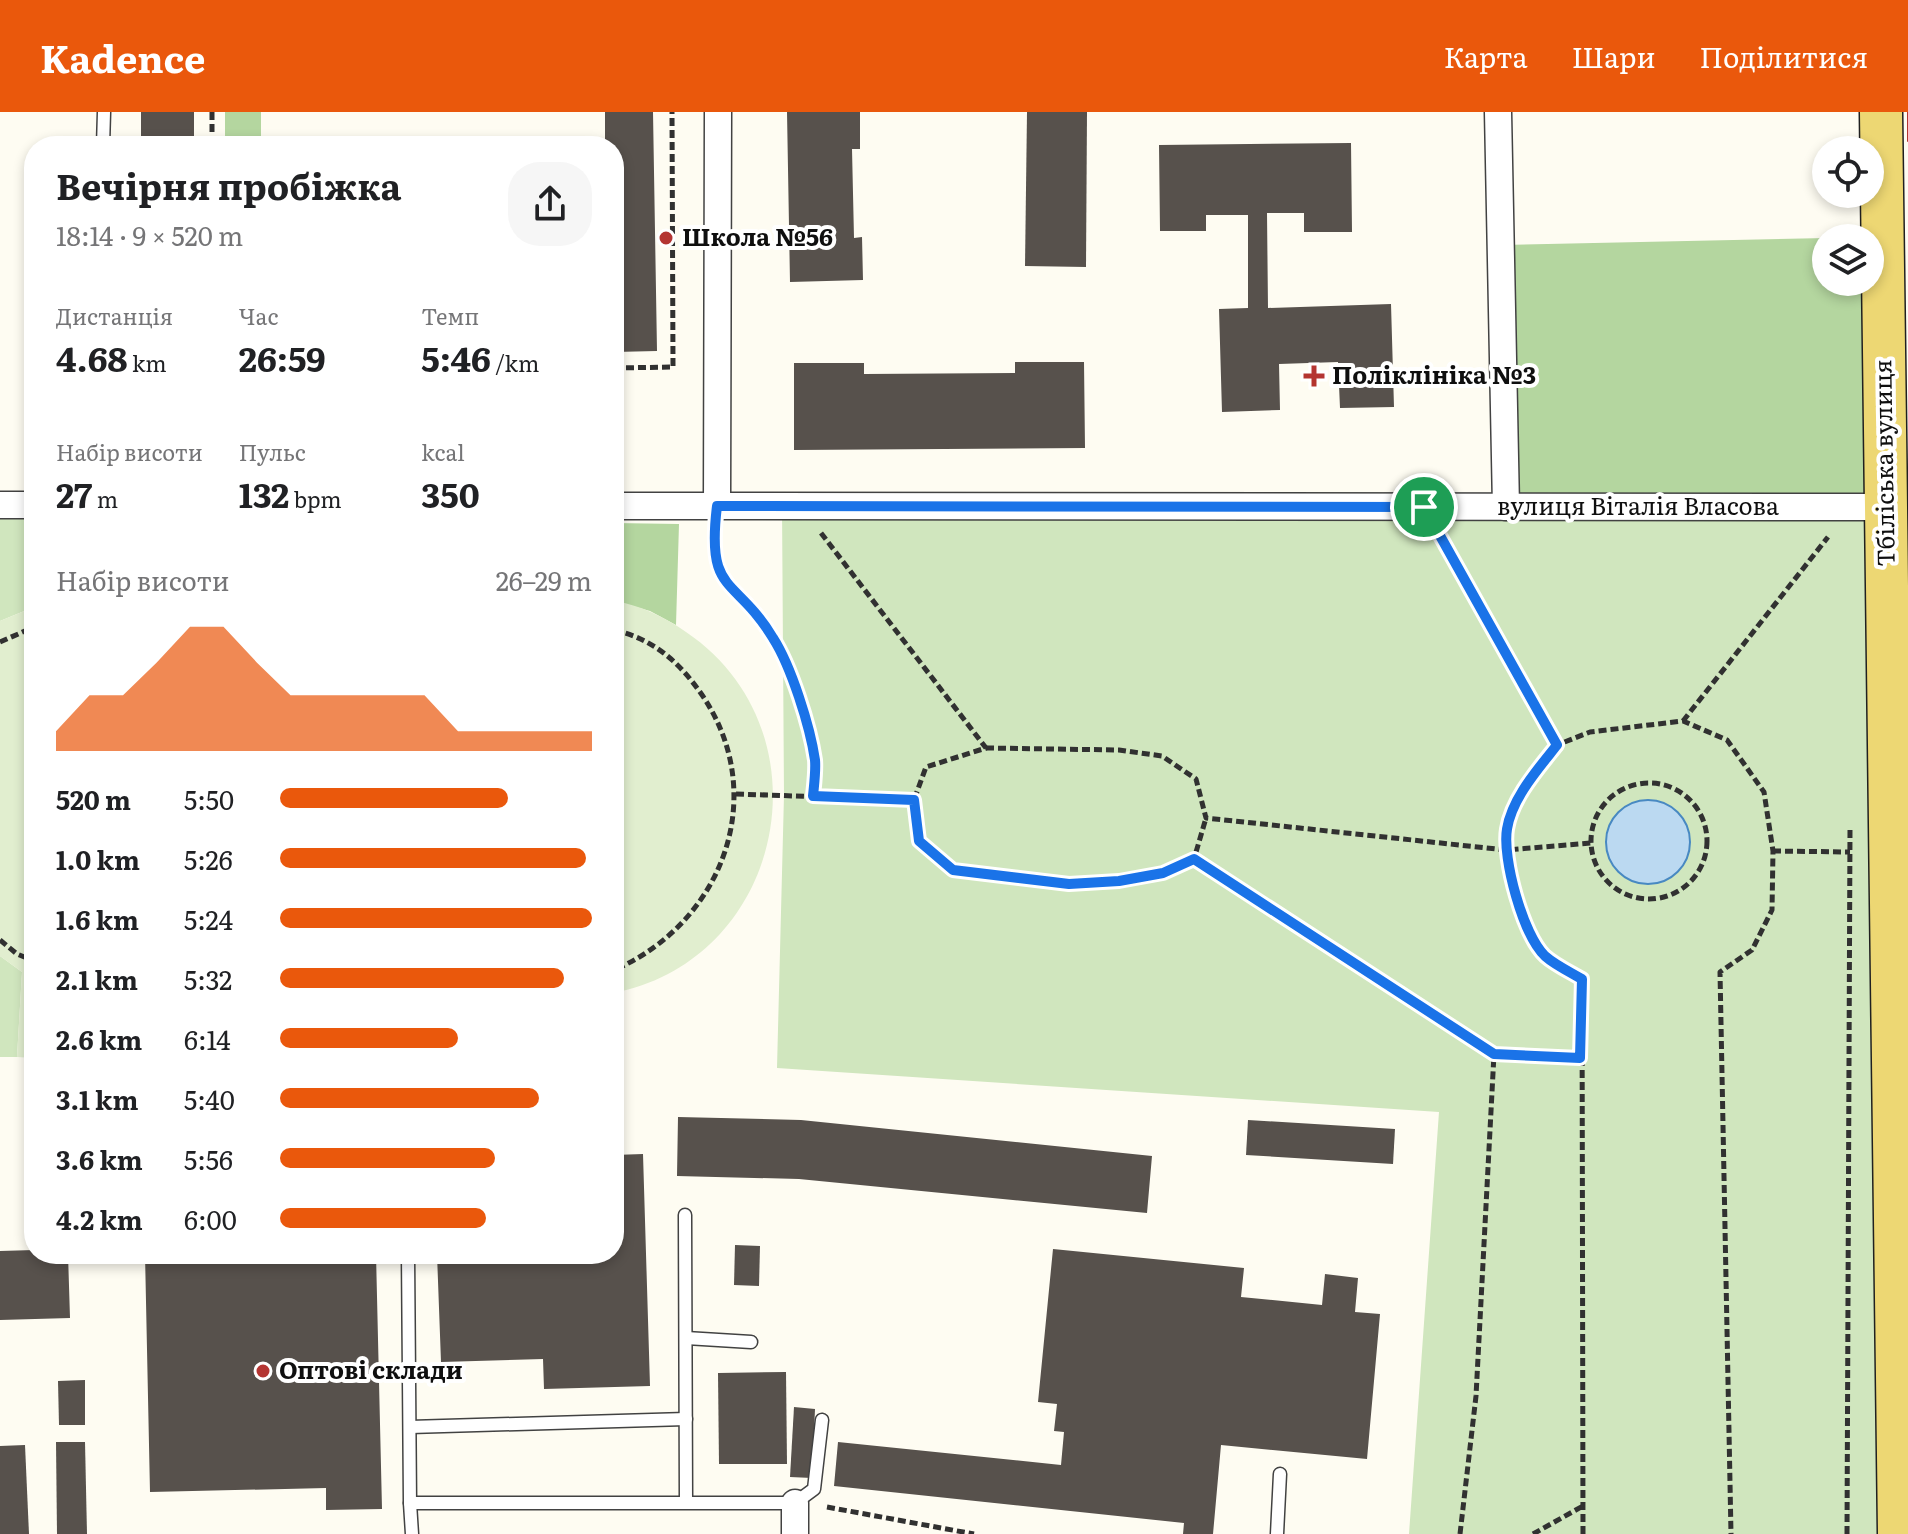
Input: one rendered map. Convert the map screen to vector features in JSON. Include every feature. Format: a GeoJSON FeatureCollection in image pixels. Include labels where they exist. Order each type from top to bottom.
{"type":"FeatureCollection","features":[{"type":"Feature","properties":{"kind":"main road","name":"Тбіліська вулиця"},"geometry":{"type":"LineString","coordinates":[[1881,112],[1868,508],[1899,1534]]}},
{"type":"Feature","properties":{"kind":"street"},"geometry":{"type":"LineString","coordinates":[[717,506],[718,112]]}},
{"type":"Feature","properties":{"kind":"street"},"geometry":{"type":"LineString","coordinates":[[1498,112],[1506,507]]}},
{"type":"Feature","properties":{"kind":"street"},"geometry":{"type":"LineString","coordinates":[[0,505],[24,505]]}},
{"type":"Feature","properties":{"kind":"street","name":"вулиця Віталія Власова"},"geometry":{"type":"LineString","coordinates":[[624,506],[1868,508]]}},
{"type":"Feature","properties":{"kind":"street"},"geometry":{"type":"LineString","coordinates":[[795,1503],[795,1534]]}},
{"type":"Feature","properties":{"kind":"lane"},"geometry":{"type":"LineString","coordinates":[[103,136],[104,112]]}},
{"type":"Feature","properties":{"kind":"lane"},"geometry":{"type":"LineString","coordinates":[[685,1215],[686,1502]]}},
{"type":"Feature","properties":{"kind":"lane"},"geometry":{"type":"LineString","coordinates":[[408,1264],[412,1534]]}},
{"type":"Feature","properties":{"kind":"lane"},"geometry":{"type":"LineString","coordinates":[[686,1338],[751,1342]]}},
{"type":"Feature","properties":{"kind":"lane"},"geometry":{"type":"LineString","coordinates":[[410,1427],[686,1419]]}},
{"type":"Feature","properties":{"kind":"lane"},"geometry":{"type":"LineString","coordinates":[[410,1503],[795,1503],[814,1489],[822,1420]]}},
{"type":"Feature","properties":{"kind":"lane"},"geometry":{"type":"LineString","coordinates":[[1277,1534],[1280,1474]]}},
{"type":"Feature","properties":{"kind":"path"},"geometry":{"type":"LineString","coordinates":[[212,112],[212,136]]}},
{"type":"Feature","properties":{"kind":"path"},"geometry":{"type":"LineString","coordinates":[[624,368],[673,367],[672,112]]}},
{"type":"Feature","properties":{"kind":"path"},"geometry":{"type":"LineString","coordinates":[[717,506],[712,546],[720,577],[774,639],[798,699],[815,761],[813,796]]}},
{"type":"Feature","properties":{"kind":"path"},"geometry":{"type":"LineString","coordinates":[[800,506],[986,748]]}},
{"type":"Feature","properties":{"kind":"path"},"geometry":{"type":"LineString","coordinates":[[1424,507],[1557,745]]}},
{"type":"Feature","properties":{"kind":"path"},"geometry":{"type":"LineString","coordinates":[[1683,721],[1868,508]]}},
{"type":"Feature","properties":{"kind":"path"},"geometry":{"type":"LineString","coordinates":[[0,642],[24,631]]}},
{"type":"Feature","properties":{"kind":"path"},"geometry":{"type":"LineString","coordinates":[[624,633],[650,642],[686,672],[713,711],[722,732],[735,794],[724,857],[701,903],[665,942],[641,959],[624,966]]}},
{"type":"Feature","properties":{"kind":"path"},"geometry":{"type":"LineString","coordinates":[[1583,1534],[1582,979],[1544,955],[1526,921],[1506,850],[1507,826],[1529,781],[1557,745],[1590,732],[1683,721],[1727,740],[1764,792],[1773,851],[1772,910],[1752,950],[1720,972],[1731,1534]]}},
{"type":"Feature","properties":{"kind":"path"},"geometry":{"type":"LineString","coordinates":[[986,748],[1119,750],[1162,756],[1196,779],[1206,818],[1194,859],[1149,876],[1069,884],[953,870],[919,841],[914,800],[926,767],[986,748]]}},
{"type":"Feature","properties":{"kind":"path"},"geometry":{"type":"LineString","coordinates":[[1644,783],[1669,786],[1690,799],[1703,821],[1707,845],[1700,869],[1683,888],[1648,900],[1613,887],[1597,867],[1591,843],[1595,819],[1609,798],[1644,783]]}},
{"type":"Feature","properties":{"kind":"path"},"geometry":{"type":"LineString","coordinates":[[735,794],[914,800]]}},
{"type":"Feature","properties":{"kind":"path"},"geometry":{"type":"LineString","coordinates":[[1206,818],[1506,850],[1591,843]]}},
{"type":"Feature","properties":{"kind":"path"},"geometry":{"type":"LineString","coordinates":[[1847,1534],[1850,821]]}},
{"type":"Feature","properties":{"kind":"path"},"geometry":{"type":"LineString","coordinates":[[1773,851],[1850,852]]}},
{"type":"Feature","properties":{"kind":"path"},"geometry":{"type":"LineString","coordinates":[[1194,859],[1494,1054],[1580,1058]]}},
{"type":"Feature","properties":{"kind":"path"},"geometry":{"type":"LineString","coordinates":[[0,940],[24,957]]}},
{"type":"Feature","properties":{"kind":"path"},"geometry":{"type":"LineString","coordinates":[[1460,1534],[1476,1396],[1494,1054]]}},
{"type":"Feature","properties":{"kind":"path"},"geometry":{"type":"LineString","coordinates":[[795,1503],[940,1531],[974,1534]]}},
{"type":"Feature","properties":{"kind":"path"},"geometry":{"type":"LineString","coordinates":[[1533,1534],[1583,1506]]}},
{"type":"Feature","properties":{"kind":"green space"},"geometry":{"type":"Polygon","coordinates":[[[225,112],[261,112],[261,136],[225,136],[225,112]]]}},
{"type":"Feature","properties":{"kind":"green space"},"geometry":{"type":"Polygon","coordinates":[[[1812,238],[1812,296],[1883,296],[1886,507],[1506,507],[1501,245],[1812,238]]]}},
{"type":"Feature","properties":{"kind":"green space"},"geometry":{"type":"Polygon","coordinates":[[[782,506],[1886,507],[1899,1534],[1409,1534],[1439,1112],[777,1068],[784,795],[782,506]]]}},
{"type":"Feature","properties":{"kind":"green space"},"geometry":{"type":"Polygon","coordinates":[[[0,519],[24,519],[24,611],[0,621],[0,519]]]}},
{"type":"Feature","properties":{"kind":"green space"},"geometry":{"type":"Polygon","coordinates":[[[624,523],[679,524],[676,625],[650,611],[624,604],[624,523]]]}},
{"type":"Feature","properties":{"kind":"green space"},"geometry":{"type":"Polygon","coordinates":[[[624,603],[661,617],[686,632],[732,674],[760,725],[772,780],[769,836],[751,890],[718,936],[672,972],[624,989],[624,603]]]}},
{"type":"Feature","properties":{"kind":"green space"},"geometry":{"type":"Polygon","coordinates":[[[24,611],[24,1057],[17,1057],[22,972],[0,956],[0,621],[24,611]]]}},
{"type":"Feature","properties":{"kind":"green space"},"geometry":{"type":"Polygon","coordinates":[[[0,956],[22,972],[17,1057],[0,1057],[0,956]]]}},
{"type":"Feature","properties":{"kind":"water"},"geometry":{"type":"Polygon","coordinates":[[[1648,800],[1671,807],[1683,819],[1690,842],[1683,865],[1671,877],[1648,884],[1625,877],[1613,865],[1606,842],[1613,819],[1625,807],[1648,800]]]}},
{"type":"Feature","properties":{"kind":"building"},"geometry":{"type":"Polygon","coordinates":[[[141,112],[194,112],[194,136],[141,136],[141,112]]]}},
{"type":"Feature","properties":{"kind":"building"},"geometry":{"type":"Polygon","coordinates":[[[605,112],[653,112],[657,351],[624,352],[624,136],[605,136],[605,112]]]}},
{"type":"Feature","properties":{"kind":"building"},"geometry":{"type":"Polygon","coordinates":[[[787,112],[860,112],[860,149],[852,149],[854,238],[862,237],[863,280],[790,282],[787,112]]]}},
{"type":"Feature","properties":{"kind":"building"},"geometry":{"type":"Polygon","coordinates":[[[1027,112],[1087,112],[1086,267],[1025,266],[1027,112]]]}},
{"type":"Feature","properties":{"kind":"building"},"geometry":{"type":"Polygon","coordinates":[[[1351,143],[1352,232],[1304,232],[1304,213],[1267,213],[1268,308],[1391,304],[1394,407],[1340,408],[1338,362],[1279,364],[1280,410],[1222,412],[1219,309],[1248,308],[1248,215],[1206,215],[1206,231],[1160,231],[1159,145],[1351,143]]]}},
{"type":"Feature","properties":{"kind":"building"},"geometry":{"type":"Polygon","coordinates":[[[1015,362],[1084,362],[1085,448],[794,450],[794,363],[864,363],[864,374],[1015,373],[1015,362]]]}},
{"type":"Feature","properties":{"kind":"building"},"geometry":{"type":"Polygon","coordinates":[[[678,1117],[801,1120],[1152,1156],[1147,1213],[799,1179],[677,1176],[678,1117]]]}},
{"type":"Feature","properties":{"kind":"building"},"geometry":{"type":"Polygon","coordinates":[[[1248,1120],[1395,1129],[1393,1164],[1246,1155],[1248,1120]]]}},
{"type":"Feature","properties":{"kind":"building"},"geometry":{"type":"Polygon","coordinates":[[[643,1154],[650,1386],[544,1389],[543,1359],[441,1362],[437,1264],[624,1264],[624,1155],[643,1154]]]}},
{"type":"Feature","properties":{"kind":"building"},"geometry":{"type":"Polygon","coordinates":[[[735,1245],[760,1246],[759,1286],[734,1285],[735,1245]]]}},
{"type":"Feature","properties":{"kind":"building"},"geometry":{"type":"Polygon","coordinates":[[[1053,1249],[1244,1268],[1241,1297],[1322,1305],[1325,1274],[1358,1278],[1355,1312],[1380,1314],[1367,1459],[1221,1445],[1213,1534],[1183,1534],[1184,1523],[834,1486],[838,1442],[1061,1465],[1064,1432],[1054,1431],[1057,1404],[1038,1402],[1053,1249]]]}},
{"type":"Feature","properties":{"kind":"building"},"geometry":{"type":"Polygon","coordinates":[[[24,1250],[24,1264],[68,1264],[70,1318],[0,1320],[0,1251],[24,1250]]]}},
{"type":"Feature","properties":{"kind":"building","name":"Оптові склади"},"geometry":{"type":"Polygon","coordinates":[[[145,1264],[376,1264],[382,1509],[326,1510],[326,1488],[150,1492],[145,1264]]]}},
{"type":"Feature","properties":{"kind":"building"},"geometry":{"type":"Polygon","coordinates":[[[786,1372],[787,1464],[719,1464],[718,1373],[786,1372]]]}},
{"type":"Feature","properties":{"kind":"building"},"geometry":{"type":"Polygon","coordinates":[[[85,1380],[85,1425],[59,1425],[58,1381],[85,1380]]]}},
{"type":"Feature","properties":{"kind":"building"},"geometry":{"type":"Polygon","coordinates":[[[794,1407],[815,1409],[812,1478],[790,1477],[794,1407]]]}},
{"type":"Feature","properties":{"kind":"building"},"geometry":{"type":"Polygon","coordinates":[[[56,1442],[85,1442],[87,1534],[57,1534],[56,1442]]]}},
{"type":"Feature","properties":{"kind":"building"},"geometry":{"type":"Polygon","coordinates":[[[25,1445],[29,1534],[0,1534],[0,1446],[25,1445]]]}},
{"type":"Feature","properties":{"kind":"tram line"},"geometry":{"type":"LineString","coordinates":[[1908,112],[1908,141]]}},
{"type":"Feature","properties":{"kind":"place","name":"Школа №56"},"geometry":{"type":"Point","coordinates":[666,238]}},
{"type":"Feature","properties":{"kind":"place","name":"Поліклініка №3"},"geometry":{"type":"Point","coordinates":[1314,376]}},
{"type":"Feature","properties":{"kind":"place","name":"Оптові склади"},"geometry":{"type":"Point","coordinates":[263,1371]}},
{"type":"Feature","properties":{"kind":"route"},"geometry":{"type":"LineString","coordinates":[[717,506],[1424,507],[1557,745],[1529,781],[1507,826],[1506,850],[1526,921],[1544,955],[1582,979],[1580,1058],[1494,1054],[1194,859],[1163,873],[1119,881],[1069,884],[1006,879],[953,870],[919,841],[914,800],[813,796],[815,761],[798,699],[774,639],[720,577],[712,546],[717,506]]}}]}
